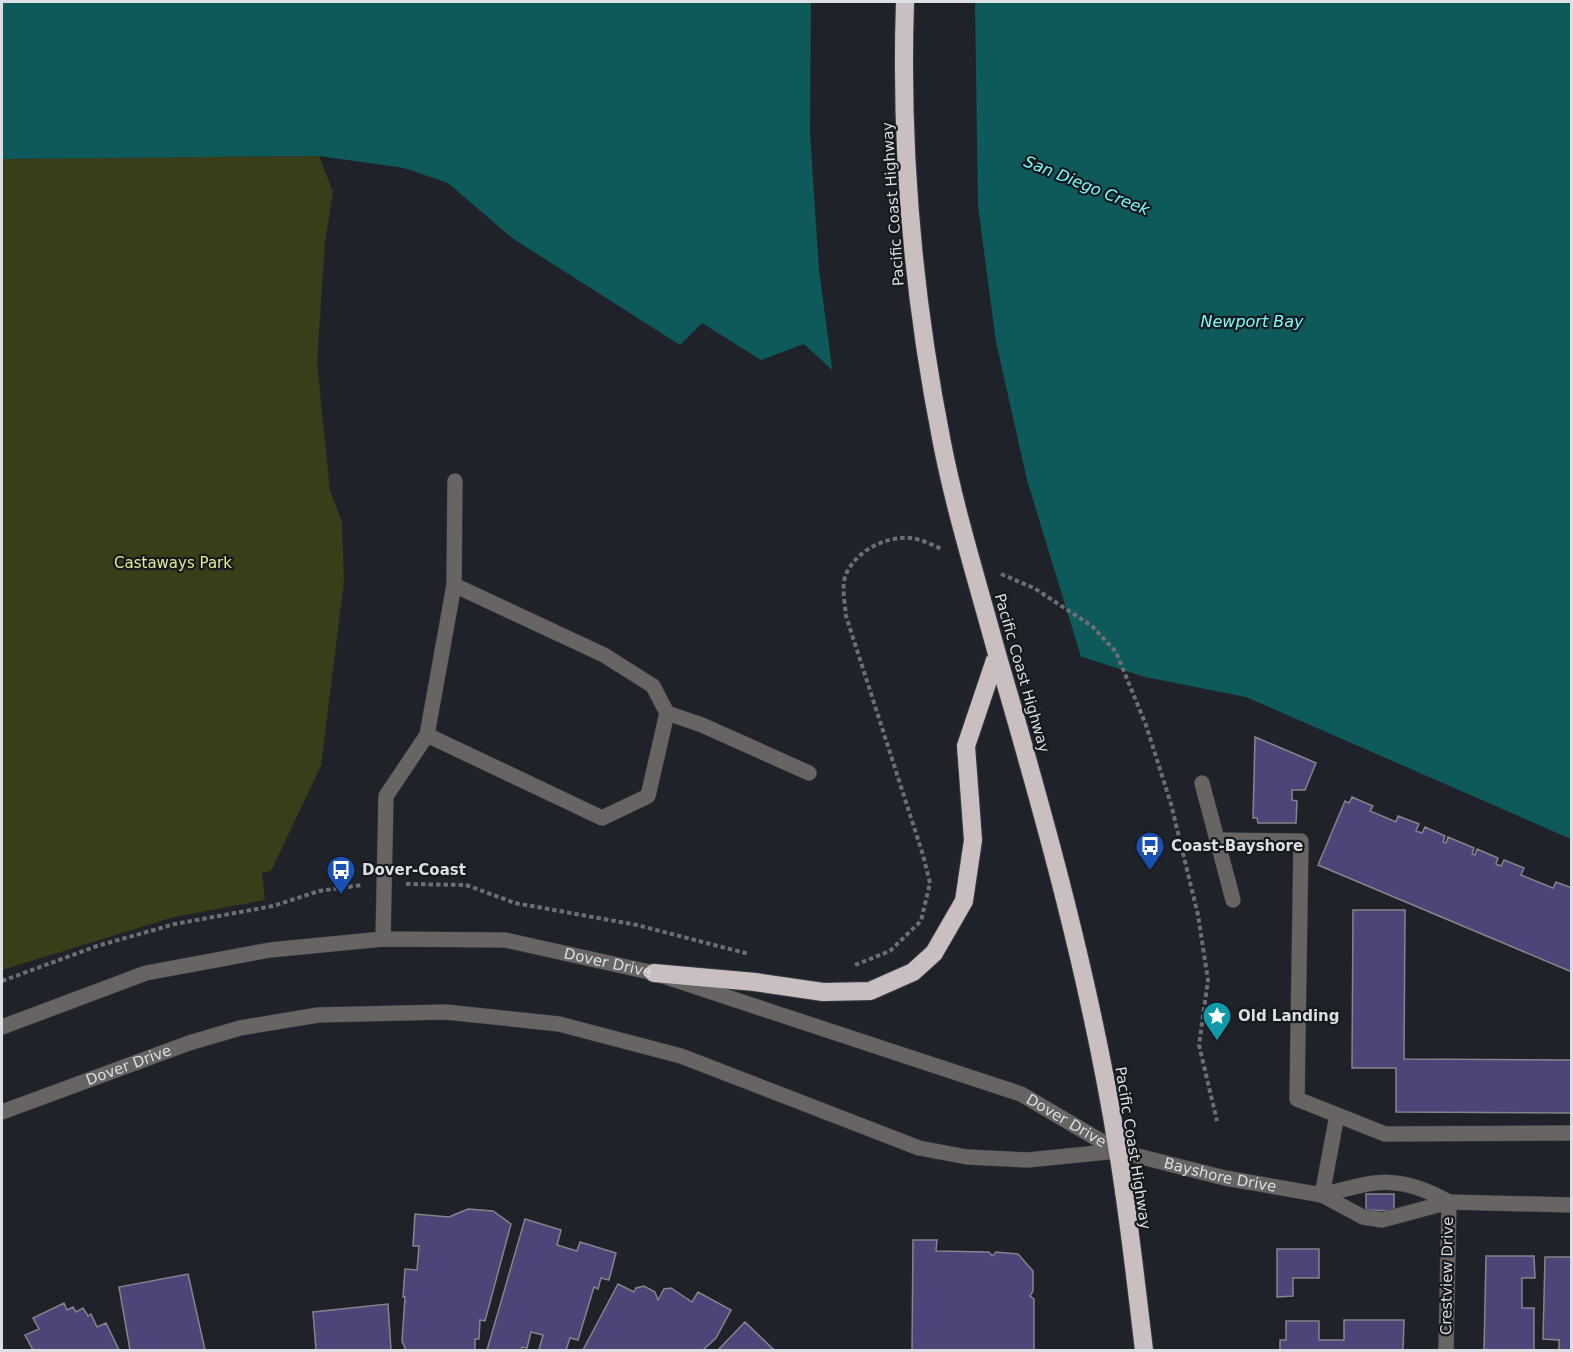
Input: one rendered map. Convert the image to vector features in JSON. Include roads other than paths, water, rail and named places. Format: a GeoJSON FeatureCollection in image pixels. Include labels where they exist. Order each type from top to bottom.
{"type":"FeatureCollection","features":[{"type":"Feature","properties":{"kind":"highway","name":"Pacific Coast Highway"},"geometry":{"type":"LineString","coordinates":[[905,2],[905,147],[909,209],[919,300],[943,446],[998,654],[1049,832],[1095,1033],[1118,1151],[1144,1350]]}},
{"type":"Feature","properties":{"kind":"highway"},"geometry":{"type":"LineString","coordinates":[[654,973],[755,982],[823,992],[870,991],[913,972],[934,952],[964,901],[972,840],[966,746],[998,654]]}},
{"type":"Feature","properties":{"kind":"street"},"geometry":{"type":"LineString","coordinates":[[383,939],[386,796],[427,735],[454,585],[455,481]]}},
{"type":"Feature","properties":{"kind":"street"},"geometry":{"type":"LineString","coordinates":[[427,735],[602,818],[648,796],[667,713],[653,686],[604,655],[454,585]]}},
{"type":"Feature","properties":{"kind":"street"},"geometry":{"type":"LineString","coordinates":[[667,713],[702,724],[809,773]]}},
{"type":"Feature","properties":{"kind":"street"},"geometry":{"type":"LineString","coordinates":[[1202,783],[1233,900]]}},
{"type":"Feature","properties":{"kind":"street"},"geometry":{"type":"LineString","coordinates":[[1218,840],[1301,841],[1297,1099],[1385,1134],[1572,1133]]}},
{"type":"Feature","properties":{"kind":"street","name":"Dover Drive"},"geometry":{"type":"LineString","coordinates":[[2,1027],[146,973],[270,950],[383,939],[505,940],[654,973],[1021,1094],[1118,1151]]}},
{"type":"Feature","properties":{"kind":"street","name":"Dover Drive"},"geometry":{"type":"LineString","coordinates":[[2,1112],[189,1043],[240,1028],[318,1015],[446,1012],[559,1024],[681,1056],[919,1148],[967,1157],[1027,1160],[1118,1151]]}},
{"type":"Feature","properties":{"kind":"street"},"geometry":{"type":"LineString","coordinates":[[1322,1195],[1337,1115]]}},
{"type":"Feature","properties":{"kind":"street","name":"Bayshore Drive"},"geometry":{"type":"LineString","coordinates":[[1118,1151],[1225,1178],[1322,1195],[1363,1217],[1382,1220],[1449,1202],[1572,1205]]}},
{"type":"Feature","properties":{"kind":"street","name":"Bayshore Drive"},"geometry":{"type":"LineString","coordinates":[[1322,1195],[1370,1182],[1393,1182],[1425,1188],[1449,1202]]}},
{"type":"Feature","properties":{"kind":"street","name":"Crestview Drive"},"geometry":{"type":"LineString","coordinates":[[1446,1350],[1449,1202]]}},
{"type":"Feature","properties":{"kind":"water","name":"Newport Bay"},"geometry":{"type":"Polygon","coordinates":[[[2,2],[1571,2],[1571,839],[1246,697],[1145,677],[1057,649],[1035,557],[804,344],[761,360],[702,323],[680,345],[512,238],[448,183],[404,168],[319,156],[2,159],[2,2]]]}},
{"type":"Feature","properties":{"kind":"place","name":"Coast-Bayshore"},"geometry":{"type":"Point","coordinates":[1150,872]}},
{"type":"Feature","properties":{"kind":"place","name":"Dover-Coast"},"geometry":{"type":"Point","coordinates":[341,896]}},
{"type":"Feature","properties":{"kind":"place","name":"Old Landing"},"geometry":{"type":"Point","coordinates":[1217,1042]}},
{"type":"Feature","properties":{"kind":"water label","name":"San Diego Creek"},"geometry":{"type":"Point","coordinates":[1087,185]}},
{"type":"Feature","properties":{"kind":"park label","name":"Castaways Park"},"geometry":{"type":"Point","coordinates":[173,563]}}]}
